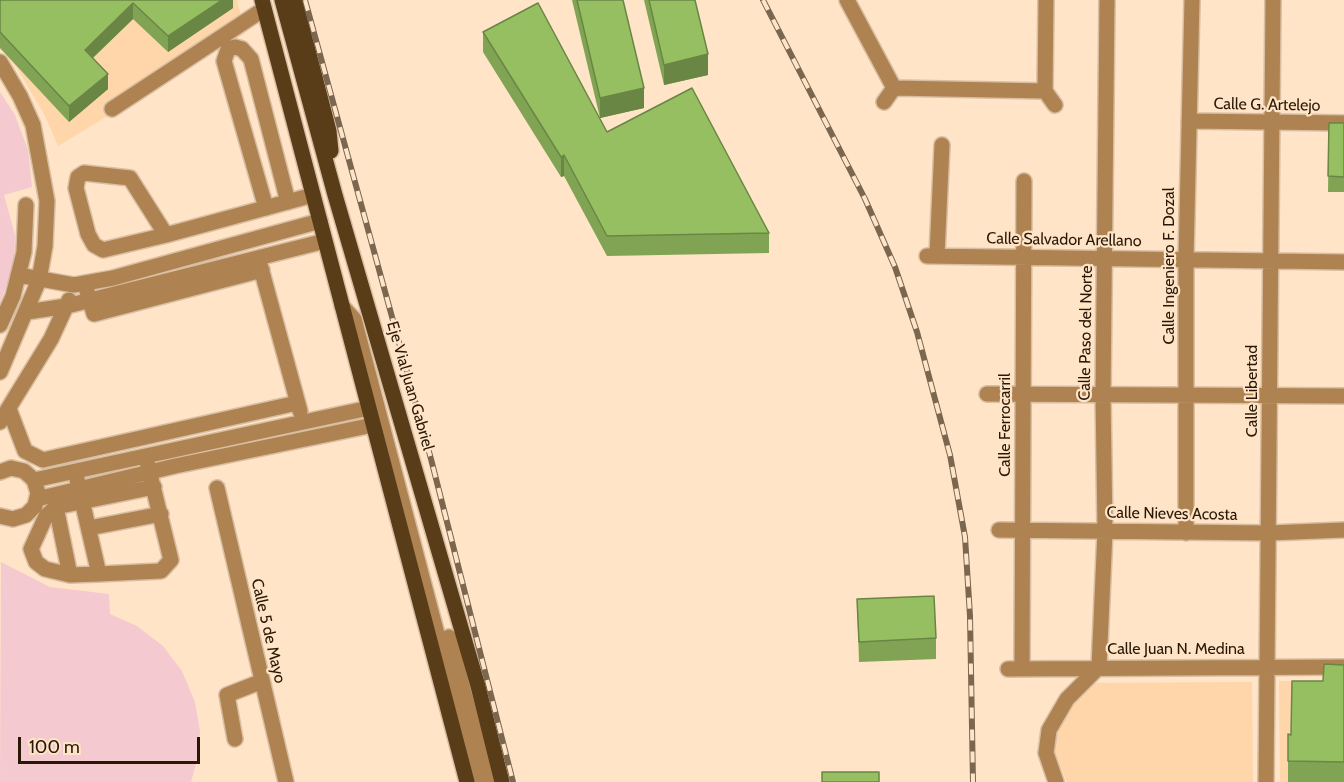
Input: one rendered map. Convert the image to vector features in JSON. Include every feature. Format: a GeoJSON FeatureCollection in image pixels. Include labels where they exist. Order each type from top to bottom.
{"type":"FeatureCollection","features":[{"type":"Feature","properties":{"kind":"main road","name":"Eje Vial Juan Gabriel"},"geometry":{"type":"LineString","coordinates":[[282,0],[335,195],[478,686],[502,782]]}},
{"type":"Feature","properties":{"kind":"main road"},"geometry":{"type":"LineString","coordinates":[[295,0],[329,131],[335,195]]}},
{"type":"Feature","properties":{"kind":"main road"},"geometry":{"type":"LineString","coordinates":[[263,4],[467,782]]}},
{"type":"Feature","properties":{"kind":"street"},"geometry":{"type":"LineString","coordinates":[[847,0],[894,88]]}},
{"type":"Feature","properties":{"kind":"street"},"geometry":{"type":"LineString","coordinates":[[1046,0],[1045,91],[1055,105]]}},
{"type":"Feature","properties":{"kind":"street","name":"Calle Paso del Norte"},"geometry":{"type":"LineString","coordinates":[[1099,667],[1105,531],[1103,395],[1107,0]]}},
{"type":"Feature","properties":{"kind":"street","name":"Calle Ingeniero F. Dozal"},"geometry":{"type":"LineString","coordinates":[[1186,533],[1186,259],[1192,0]]}},
{"type":"Feature","properties":{"kind":"street","name":"Calle Libertad"},"geometry":{"type":"LineString","coordinates":[[1266,782],[1274,0]]}},
{"type":"Feature","properties":{"kind":"street"},"geometry":{"type":"LineString","coordinates":[[112,109],[263,4]]}},
{"type":"Feature","properties":{"kind":"street"},"geometry":{"type":"LineString","coordinates":[[266,208],[224,61],[228,49],[235,47],[242,49],[251,59],[288,202]]}},
{"type":"Feature","properties":{"kind":"street"},"geometry":{"type":"LineString","coordinates":[[0,62],[29,115],[41,157],[47,201],[45,246],[39,280],[2,366]]}},
{"type":"Feature","properties":{"kind":"street"},"geometry":{"type":"LineString","coordinates":[[894,88],[1045,91]]}},
{"type":"Feature","properties":{"kind":"street"},"geometry":{"type":"LineString","coordinates":[[884,102],[894,88]]}},
{"type":"Feature","properties":{"kind":"street","name":"Calle G. Artelejo"},"geometry":{"type":"LineString","coordinates":[[1189,122],[1344,123]]}},
{"type":"Feature","properties":{"kind":"street","name":"Calle Salvador Arellano"},"geometry":{"type":"LineString","coordinates":[[942,145],[932,256],[1344,262]]}},
{"type":"Feature","properties":{"kind":"street"},"geometry":{"type":"LineString","coordinates":[[166,235],[130,178],[84,173],[78,177],[76,188],[88,234],[97,247],[109,250],[166,235],[313,195]]}},
{"type":"Feature","properties":{"kind":"street","name":"Calle Ferrocarril"},"geometry":{"type":"LineString","coordinates":[[1015,669],[1023,529],[1024,181]]}},
{"type":"Feature","properties":{"kind":"street"},"geometry":{"type":"LineString","coordinates":[[0,325],[13,297],[24,252],[26,205]]}},
{"type":"Feature","properties":{"kind":"street"},"geometry":{"type":"LineString","coordinates":[[18,275],[39,280],[80,284],[119,276],[320,221]]}},
{"type":"Feature","properties":{"kind":"street"},"geometry":{"type":"LineString","coordinates":[[254,239],[307,437]]}},
{"type":"Feature","properties":{"kind":"street"},"geometry":{"type":"LineString","coordinates":[[27,312],[90,300],[126,299],[260,263],[325,241]]}},
{"type":"Feature","properties":{"kind":"street"},"geometry":{"type":"LineString","coordinates":[[186,258],[192,281]]}},
{"type":"Feature","properties":{"kind":"street"},"geometry":{"type":"LineString","coordinates":[[119,276],[126,299]]}},
{"type":"Feature","properties":{"kind":"street"},"geometry":{"type":"LineString","coordinates":[[80,284],[90,300]]}},
{"type":"Feature","properties":{"kind":"street"},"geometry":{"type":"LineString","coordinates":[[0,422],[51,339],[80,284]]}},
{"type":"Feature","properties":{"kind":"street"},"geometry":{"type":"LineString","coordinates":[[368,305],[365,326],[488,782]]}},
{"type":"Feature","properties":{"kind":"street"},"geometry":{"type":"LineString","coordinates":[[342,306],[354,320],[476,782]]}},
{"type":"Feature","properties":{"kind":"street"},"geometry":{"type":"LineString","coordinates":[[987,394],[1344,396]]}},
{"type":"Feature","properties":{"kind":"street"},"geometry":{"type":"LineString","coordinates":[[9,408],[25,452],[43,460],[297,403]]}},
{"type":"Feature","properties":{"kind":"street"},"geometry":{"type":"LineString","coordinates":[[0,472],[17,469],[34,480],[369,408]]}},
{"type":"Feature","properties":{"kind":"street"},"geometry":{"type":"LineString","coordinates":[[228,420],[237,452]]}},
{"type":"Feature","properties":{"kind":"street"},"geometry":{"type":"LineString","coordinates":[[37,499],[81,495],[152,480],[175,466],[373,425]]}},
{"type":"Feature","properties":{"kind":"street"},"geometry":{"type":"LineString","coordinates":[[166,434],[175,466]]}},
{"type":"Feature","properties":{"kind":"street"},"geometry":{"type":"LineString","coordinates":[[91,450],[95,466]]}},
{"type":"Feature","properties":{"kind":"street"},"geometry":{"type":"LineString","coordinates":[[81,495],[56,507],[42,523],[33,542],[31,556],[45,568],[70,575],[161,571],[166,568],[171,560],[146,456]]}},
{"type":"Feature","properties":{"kind":"street"},"geometry":{"type":"LineString","coordinates":[[75,470],[99,574]]}},
{"type":"Feature","properties":{"kind":"street"},"geometry":{"type":"LineString","coordinates":[[2,522],[26,515],[37,499],[34,480]]}},
{"type":"Feature","properties":{"kind":"street","name":"Calle 5 de Mayo"},"geometry":{"type":"LineString","coordinates":[[217,488],[286,782]]}},
{"type":"Feature","properties":{"kind":"street"},"geometry":{"type":"LineString","coordinates":[[56,507],[70,575]]}},
{"type":"Feature","properties":{"kind":"street"},"geometry":{"type":"LineString","coordinates":[[88,528],[160,514]]}},
{"type":"Feature","properties":{"kind":"street","name":"Calle Nieves Acosta"},"geometry":{"type":"LineString","coordinates":[[999,530],[1186,533],[1344,530]]}},
{"type":"Feature","properties":{"kind":"street"},"geometry":{"type":"LineString","coordinates":[[1056,782],[1046,753],[1049,730],[1067,699],[1099,667]]}},
{"type":"Feature","properties":{"kind":"street","name":"Calle Juan N. Medina"},"geometry":{"type":"LineString","coordinates":[[1015,669],[1344,667]]}},
{"type":"Feature","properties":{"kind":"street"},"geometry":{"type":"LineString","coordinates":[[235,739],[226,698],[230,693],[261,682]]}},
{"type":"Feature","properties":{"kind":"shaded area"},"geometry":{"type":"Polygon","coordinates":[[[0,0],[237,0],[245,33],[58,146],[44,114],[17,68],[0,49],[0,0]]]}},
{"type":"Feature","properties":{"kind":"shaded area"},"geometry":{"type":"Polygon","coordinates":[[[0,92],[15,115],[28,150],[32,187],[4,195],[15,235],[14,264],[0,303],[0,92]]]}},
{"type":"Feature","properties":{"kind":"shaded area"},"geometry":{"type":"Polygon","coordinates":[[[1,562],[50,587],[109,594],[110,614],[137,626],[163,646],[182,671],[195,702],[200,731],[197,760],[191,782],[0,782],[1,562]]]}},
{"type":"Feature","properties":{"kind":"shaded area"},"geometry":{"type":"Polygon","coordinates":[[[1279,681],[1344,681],[1344,782],[1280,782],[1279,681]]]}},
{"type":"Feature","properties":{"kind":"shaded area"},"geometry":{"type":"Polygon","coordinates":[[[1252,682],[1253,782],[1067,782],[1055,754],[1055,735],[1063,715],[1089,683],[1252,682]]]}},
{"type":"Feature","properties":{"kind":"building"},"geometry":{"type":"Polygon","coordinates":[[[0,0],[222,0],[168,36],[133,3],[85,50],[108,74],[69,106],[0,32],[0,0]]]}},
{"type":"Feature","properties":{"kind":"building"},"geometry":{"type":"Polygon","coordinates":[[[577,0],[623,0],[644,88],[600,98],[577,0]]]}},
{"type":"Feature","properties":{"kind":"building"},"geometry":{"type":"Polygon","coordinates":[[[649,0],[695,0],[708,54],[664,65],[649,0]]]}},
{"type":"Feature","properties":{"kind":"building"},"geometry":{"type":"Polygon","coordinates":[[[538,3],[607,132],[692,88],[769,233],[607,236],[564,155],[561,157],[483,32],[538,3]]]}},
{"type":"Feature","properties":{"kind":"building"},"geometry":{"type":"Polygon","coordinates":[[[1329,123],[1344,123],[1344,177],[1328,176],[1329,123]]]}},
{"type":"Feature","properties":{"kind":"building"},"geometry":{"type":"Polygon","coordinates":[[[934,596],[936,638],[859,642],[857,599],[934,596]]]}},
{"type":"Feature","properties":{"kind":"building"},"geometry":{"type":"Polygon","coordinates":[[[1324,664],[1344,665],[1344,762],[1288,761],[1292,681],[1323,681],[1324,664]]]}},
{"type":"Feature","properties":{"kind":"building"},"geometry":{"type":"Polygon","coordinates":[[[822,772],[879,772],[879,782],[822,782],[822,772]]]}},
{"type":"Feature","properties":{"kind":"railway"},"geometry":{"type":"LineString","coordinates":[[305,0],[431,459],[513,782]]}},
{"type":"Feature","properties":{"kind":"railway"},"geometry":{"type":"LineString","coordinates":[[763,0],[865,199],[895,267],[917,332],[950,455],[965,537],[970,616],[973,782]]}}]}
